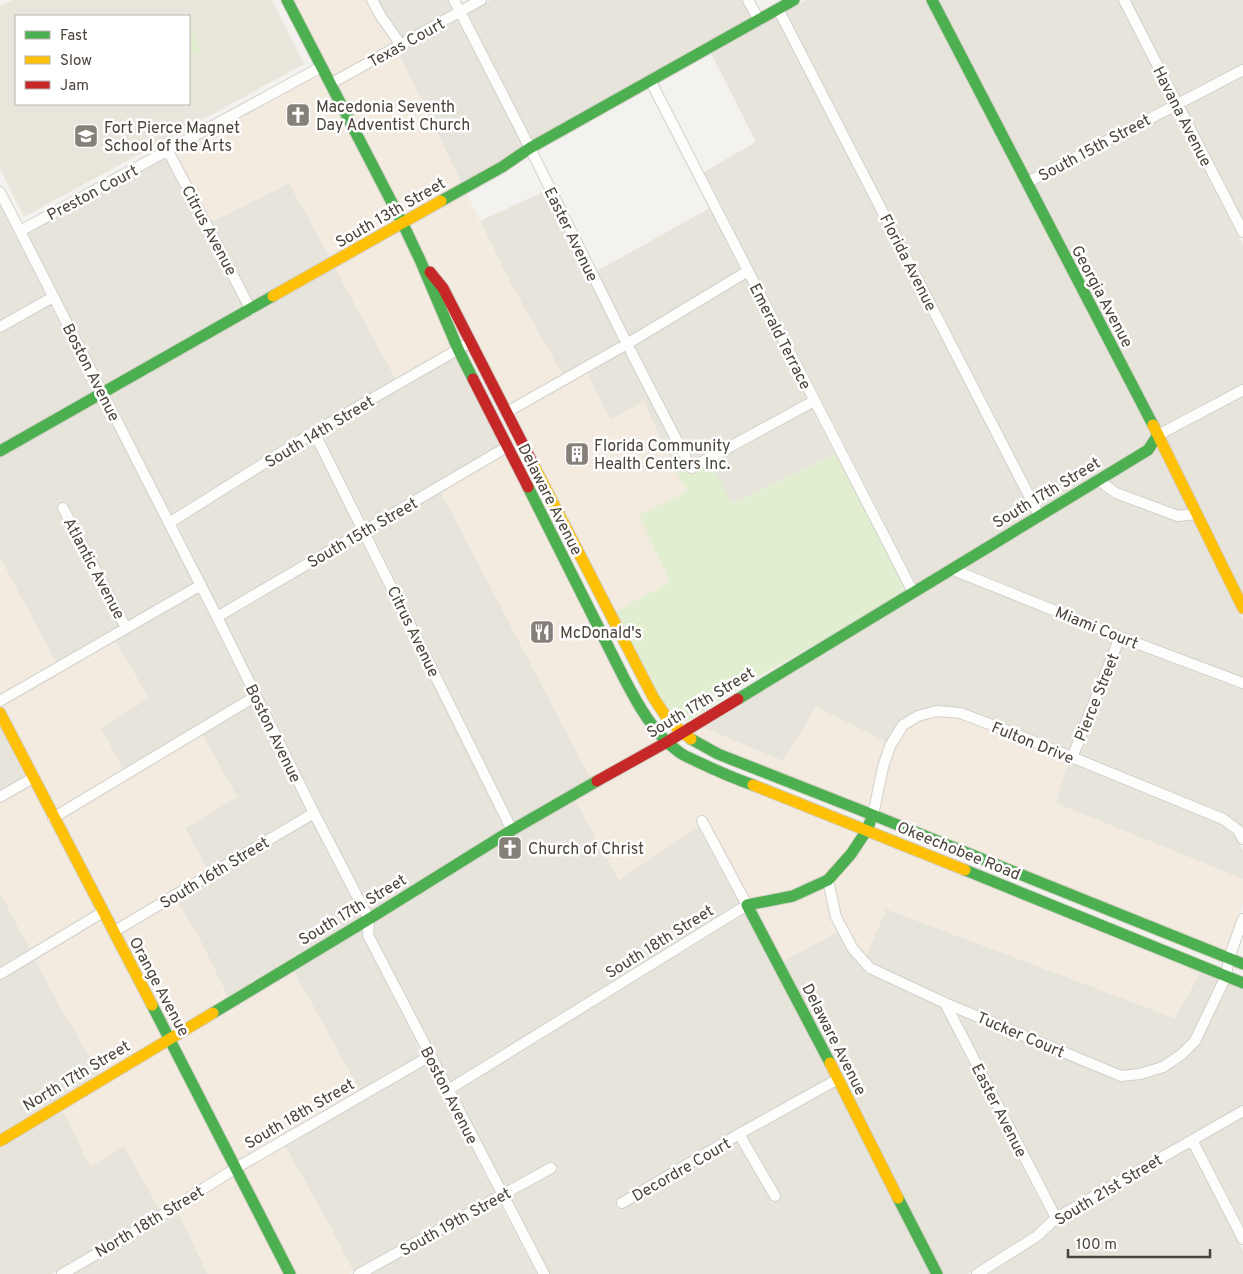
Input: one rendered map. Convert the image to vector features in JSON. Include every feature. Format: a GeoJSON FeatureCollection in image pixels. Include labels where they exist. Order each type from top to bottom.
{"type":"FeatureCollection","features":[{"type":"Feature","properties":{"kind":"street","name":"Delaware Avenue"},"geometry":{"type":"LineString","coordinates":[[287,0],[403,224],[458,349],[506,447],[638,704],[667,742]]}},
{"type":"Feature","properties":{"kind":"street"},"geometry":{"type":"LineString","coordinates":[[372,0],[401,45]]}},
{"type":"Feature","properties":{"kind":"street","name":"Easter Avenue"},"geometry":{"type":"LineString","coordinates":[[454,0],[691,468],[814,401]]}},
{"type":"Feature","properties":{"kind":"street","name":"Texas Court"},"geometry":{"type":"LineString","coordinates":[[330,84],[481,0]]}},
{"type":"Feature","properties":{"kind":"street"},"geometry":{"type":"LineString","coordinates":[[748,0],[759,20]]}},
{"type":"Feature","properties":{"kind":"street","name":"South 13th Street"},"geometry":{"type":"LineString","coordinates":[[0,452],[403,224],[502,167],[530,148],[794,0]]}},
{"type":"Feature","properties":{"kind":"street","name":"Georgia Avenue"},"geometry":{"type":"LineString","coordinates":[[932,0],[1158,435],[1243,608]]}},
{"type":"Feature","properties":{"kind":"street","name":"Havana Avenue"},"geometry":{"type":"LineString","coordinates":[[1124,0],[1243,232]]}},
{"type":"Feature","properties":{"kind":"street","name":"Florida Avenue"},"geometry":{"type":"LineString","coordinates":[[778,10],[1039,515]]}},
{"type":"Feature","properties":{"kind":"street","name":"Preston Court"},"geometry":{"type":"LineString","coordinates":[[20,231],[321,67]]}},
{"type":"Feature","properties":{"kind":"street","name":"South 15th Street"},"geometry":{"type":"LineString","coordinates":[[1026,183],[1243,70]]}},
{"type":"Feature","properties":{"kind":"street","name":"Emerald Terrace"},"geometry":{"type":"LineString","coordinates":[[650,80],[913,592]]}},
{"type":"Feature","properties":{"kind":"street","name":"Citrus Avenue"},"geometry":{"type":"LineString","coordinates":[[168,151],[251,310]]}},
{"type":"Feature","properties":{"kind":"street","name":"Boston Avenue"},"geometry":{"type":"LineString","coordinates":[[0,192],[201,585],[369,920],[368,935],[544,1274]]}},
{"type":"Feature","properties":{"kind":"street","name":"Delaware Avenue"},"geometry":{"type":"LineString","coordinates":[[421,262],[444,288],[651,694],[665,716],[682,733]]}},
{"type":"Feature","properties":{"kind":"street"},"geometry":{"type":"LineString","coordinates":[[507,412],[627,344],[748,271]]}},
{"type":"Feature","properties":{"kind":"street"},"geometry":{"type":"LineString","coordinates":[[0,327],[53,297]]}},
{"type":"Feature","properties":{"kind":"street","name":"South 14th Street"},"geometry":{"type":"LineString","coordinates":[[169,523],[314,432],[471,342]]}},
{"type":"Feature","properties":{"kind":"street","name":"South 17th Street"},"geometry":{"type":"LineString","coordinates":[[170,1038],[369,920],[512,830],[682,733],[1148,450],[1158,435],[1243,390]]}},
{"type":"Feature","properties":{"kind":"street","name":"Citrus Avenue"},"geometry":{"type":"LineString","coordinates":[[314,432],[512,830]]}},
{"type":"Feature","properties":{"kind":"street","name":"South 15th Street"},"geometry":{"type":"LineString","coordinates":[[217,617],[506,447]]}},
{"type":"Feature","properties":{"kind":"street"},"geometry":{"type":"LineString","coordinates":[[1098,480],[1116,493],[1178,516],[1196,514]]}},
{"type":"Feature","properties":{"kind":"street","name":"Atlantic Avenue"},"geometry":{"type":"LineString","coordinates":[[63,508],[126,628]]}},
{"type":"Feature","properties":{"kind":"street","name":"Miami Court"},"geometry":{"type":"LineString","coordinates":[[951,568],[1120,637],[1243,683]]}},
{"type":"Feature","properties":{"kind":"street"},"geometry":{"type":"LineString","coordinates":[[0,701],[201,585]]}},
{"type":"Feature","properties":{"kind":"street","name":"Pierce Street"},"geometry":{"type":"LineString","coordinates":[[1072,758],[1120,637]]}},
{"type":"Feature","properties":{"kind":"street"},"geometry":{"type":"LineString","coordinates":[[53,818],[256,696]]}},
{"type":"Feature","properties":{"kind":"street","name":"Fulton Drive"},"geometry":{"type":"LineString","coordinates":[[873,815],[883,767],[890,746],[903,725],[918,716],[937,711],[960,713],[1008,731],[1223,819],[1238,830],[1243,839]]}},
{"type":"Feature","properties":{"kind":"street","name":"Orange Avenue"},"geometry":{"type":"LineString","coordinates":[[0,713],[53,818],[170,1038],[290,1274]]}},
{"type":"Feature","properties":{"kind":"street","name":"Okeechobee Road"},"geometry":{"type":"LineString","coordinates":[[682,733],[694,742],[718,754],[1243,964]]}},
{"type":"Feature","properties":{"kind":"street","name":"Okeechobee Road"},"geometry":{"type":"LineString","coordinates":[[667,742],[680,753],[716,771],[867,830],[1243,983]]}},
{"type":"Feature","properties":{"kind":"street"},"geometry":{"type":"LineString","coordinates":[[0,797],[33,778]]}},
{"type":"Feature","properties":{"kind":"street","name":"South 16th Street"},"geometry":{"type":"LineString","coordinates":[[113,932],[314,813]]}},
{"type":"Feature","properties":{"kind":"street","name":"South 18th Street"},"geometry":{"type":"LineString","coordinates":[[448,1090],[747,906],[794,896],[828,880],[851,854],[867,830],[873,815]]}},
{"type":"Feature","properties":{"kind":"street","name":"Delaware Avenue"},"geometry":{"type":"LineString","coordinates":[[702,822],[838,1079],[937,1274]]}},
{"type":"Feature","properties":{"kind":"street","name":"Tucker Court"},"geometry":{"type":"LineString","coordinates":[[828,880],[836,917],[853,949],[870,968],[945,1003],[1121,1076],[1140,1074],[1163,1067],[1182,1054],[1195,1041],[1226,976]]}},
{"type":"Feature","properties":{"kind":"street"},"geometry":{"type":"LineString","coordinates":[[0,974],[103,912]]}},
{"type":"Feature","properties":{"kind":"street"},"geometry":{"type":"LineString","coordinates":[[1226,976],[1229,958],[1243,919]]}},
{"type":"Feature","properties":{"kind":"street","name":"Easter Avenue"},"geometry":{"type":"LineString","coordinates":[[945,1003],[1056,1218]]}},
{"type":"Feature","properties":{"kind":"street","name":"North 17th Street"},"geometry":{"type":"LineString","coordinates":[[0,1141],[170,1038]]}},
{"type":"Feature","properties":{"kind":"street","name":"South 18th Street"},"geometry":{"type":"LineString","coordinates":[[236,1168],[430,1056]]}},
{"type":"Feature","properties":{"kind":"street","name":"Decordre Court"},"geometry":{"type":"LineString","coordinates":[[622,1203],[739,1134],[838,1079]]}},
{"type":"Feature","properties":{"kind":"street","name":"South 21st Street"},"geometry":{"type":"LineString","coordinates":[[977,1274],[1037,1236],[1056,1218],[1243,1111]]}},
{"type":"Feature","properties":{"kind":"street","name":"Decordre Court"},"geometry":{"type":"LineString","coordinates":[[739,1134],[775,1196]]}},
{"type":"Feature","properties":{"kind":"street"},"geometry":{"type":"LineString","coordinates":[[1192,1140],[1243,1238]]}},
{"type":"Feature","properties":{"kind":"street","name":"North 18th Street"},"geometry":{"type":"LineString","coordinates":[[62,1274],[236,1168]]}},
{"type":"Feature","properties":{"kind":"street","name":"South 19th Street"},"geometry":{"type":"LineString","coordinates":[[359,1274],[551,1168]]}},
{"type":"Feature","properties":{"kind":"shaded area","name":"Fort Pierce Magnet School of the Arts"},"geometry":{"type":"Polygon","coordinates":[[[12,0],[272,0],[304,64],[24,217],[0,169],[0,7],[12,0]]]}},
{"type":"Feature","properties":{"kind":"shaded area"},"geometry":{"type":"Polygon","coordinates":[[[293,0],[366,0],[393,43],[333,77],[293,0]]]}},
{"type":"Feature","properties":{"kind":"shaded area"},"geometry":{"type":"Polygon","coordinates":[[[378,0],[447,0],[453,10],[403,38],[378,0]]]}},
{"type":"Feature","properties":{"kind":"shaded area"},"geometry":{"type":"Polygon","coordinates":[[[491,0],[744,0],[753,19],[532,140],[467,14],[491,0]]]}},
{"type":"Feature","properties":{"kind":"shaded area"},"geometry":{"type":"Polygon","coordinates":[[[806,0],[927,0],[1151,435],[1144,446],[1042,508],[786,12],[806,0]]]}},
{"type":"Feature","properties":{"kind":"shaded area"},"geometry":{"type":"Polygon","coordinates":[[[939,0],[1118,0],[1170,102],[1029,176],[939,0]]]}},
{"type":"Feature","properties":{"kind":"shaded area"},"geometry":{"type":"Polygon","coordinates":[[[1130,0],[1243,0],[1243,64],[1180,97],[1130,0]]]}},
{"type":"Feature","properties":{"kind":"shaded area"},"geometry":{"type":"Polygon","coordinates":[[[776,17],[1032,514],[951,563],[949,562],[916,584],[704,172],[756,142],[711,53],[776,17]]]}},
{"type":"Feature","properties":{"kind":"shaded area"},"geometry":{"type":"Polygon","coordinates":[[[457,19],[523,146],[462,184],[398,52],[457,19]]]}},
{"type":"Feature","properties":{"kind":"shaded area"},"geometry":{"type":"Polygon","coordinates":[[[398,52],[462,184],[405,217],[338,86],[398,52]]]}},
{"type":"Feature","properties":{"kind":"shaded area"},"geometry":{"type":"Polygon","coordinates":[[[319,75],[395,222],[331,259],[289,183],[211,222],[175,152],[319,75]]]}},
{"type":"Feature","properties":{"kind":"shaded area"},"geometry":{"type":"Polygon","coordinates":[[[1243,75],[1243,220],[1184,106],[1243,75]]]}},
{"type":"Feature","properties":{"kind":"shaded area"},"geometry":{"type":"Polygon","coordinates":[[[1174,111],[1243,245],[1243,384],[1160,429],[1033,185],[1174,111]]]}},
{"type":"Feature","properties":{"kind":"shaded area"},"geometry":{"type":"Polygon","coordinates":[[[165,158],[244,308],[105,386],[27,233],[165,158]]]}},
{"type":"Feature","properties":{"kind":"shaded area"},"geometry":{"type":"Polygon","coordinates":[[[289,183],[331,259],[254,303],[211,222],[289,183]]]}},
{"type":"Feature","properties":{"kind":"shaded area"},"geometry":{"type":"Polygon","coordinates":[[[545,191],[620,342],[563,375],[511,284],[480,221],[545,191]]]}},
{"type":"Feature","properties":{"kind":"shaded area"},"geometry":{"type":"Polygon","coordinates":[[[466,193],[511,284],[563,375],[509,404],[449,286],[426,259],[410,226],[466,193]]]}},
{"type":"Feature","properties":{"kind":"shaded area"},"geometry":{"type":"Polygon","coordinates":[[[0,205],[46,295],[0,321],[0,205]]]}},
{"type":"Feature","properties":{"kind":"shaded area"},"geometry":{"type":"Polygon","coordinates":[[[710,208],[741,270],[629,336],[597,271],[710,208]]]}},
{"type":"Feature","properties":{"kind":"shaded area"},"geometry":{"type":"Polygon","coordinates":[[[400,231],[415,261],[451,347],[396,379],[335,268],[400,231]]]}},
{"type":"Feature","properties":{"kind":"shaded area"},"geometry":{"type":"Polygon","coordinates":[[[335,268],[396,379],[307,430],[171,515],[110,395],[335,268]]]}},
{"type":"Feature","properties":{"kind":"shaded area"},"geometry":{"type":"Polygon","coordinates":[[[746,279],[807,399],[694,461],[634,345],[746,279]]]}},
{"type":"Feature","properties":{"kind":"shaded area"},"geometry":{"type":"Polygon","coordinates":[[[50,304],[96,392],[0,446],[0,332],[50,304]]]}},
{"type":"Feature","properties":{"kind":"shaded area"},"geometry":{"type":"Polygon","coordinates":[[[624,351],[685,468],[677,473],[644,402],[610,420],[587,372],[624,351]]]}},
{"type":"Feature","properties":{"kind":"shaded area"},"geometry":{"type":"Polygon","coordinates":[[[455,356],[500,446],[367,524],[321,434],[455,356]]]}},
{"type":"Feature","properties":{"kind":"shaded area"},"geometry":{"type":"Polygon","coordinates":[[[587,372],[610,420],[644,401],[677,473],[688,491],[640,515],[670,582],[615,612],[514,413],[587,372]]]}},
{"type":"Feature","properties":{"kind":"shaded area"},"geometry":{"type":"Polygon","coordinates":[[[1243,396],[1243,596],[1165,437],[1243,396]]]}},
{"type":"Feature","properties":{"kind":"shaded area"},"geometry":{"type":"Polygon","coordinates":[[[100,400],[194,584],[129,621],[66,501],[56,506],[119,626],[56,662],[0,558],[0,457],[100,400]]]}},
{"type":"Feature","properties":{"kind":"shaded area"},"geometry":{"type":"Polygon","coordinates":[[[811,408],[835,454],[731,504],[710,463],[811,408]]]}},
{"type":"Feature","properties":{"kind":"shaded area"},"geometry":{"type":"Polygon","coordinates":[[[311,440],[357,530],[219,610],[176,524],[311,440]]]}},
{"type":"Feature","properties":{"kind":"shaded area"},"geometry":{"type":"Polygon","coordinates":[[[1157,446],[1188,510],[1179,511],[1120,488],[1107,480],[1157,446]]]}},
{"type":"Feature","properties":{"kind":"shaded area"},"geometry":{"type":"Polygon","coordinates":[[[504,455],[659,741],[591,779],[441,492],[504,455]]]}},
{"type":"Feature","properties":{"kind":"shaded area"},"geometry":{"type":"Polygon","coordinates":[[[1097,486],[1114,498],[1175,521],[1192,520],[1243,620],[1243,677],[1122,632],[963,567],[1097,486]]]}},
{"type":"Feature","properties":{"kind":"shaded area"},"geometry":{"type":"Polygon","coordinates":[[[441,492],[591,779],[515,823],[371,533],[441,492]]]}},
{"type":"Feature","properties":{"kind":"shaded area"},"geometry":{"type":"Polygon","coordinates":[[[361,539],[506,828],[371,912],[224,619],[361,539]]]}},
{"type":"Feature","properties":{"kind":"shaded area"},"geometry":{"type":"Polygon","coordinates":[[[0,558],[56,662],[0,695],[0,558]]]}},
{"type":"Feature","properties":{"kind":"shaded area"},"geometry":{"type":"Polygon","coordinates":[[[951,574],[1113,640],[1069,751],[935,705],[923,710],[886,742],[816,707],[783,761],[701,727],[951,574]]]}},
{"type":"Feature","properties":{"kind":"shaded area"},"geometry":{"type":"Polygon","coordinates":[[[198,592],[249,694],[124,770],[100,728],[149,698],[114,640],[198,592]]]}},
{"type":"Feature","properties":{"kind":"shaded area"},"geometry":{"type":"Polygon","coordinates":[[[114,640],[149,698],[100,728],[124,770],[56,810],[2,705],[114,640]]]}},
{"type":"Feature","properties":{"kind":"shaded area"},"geometry":{"type":"Polygon","coordinates":[[[1123,643],[1243,689],[1243,828],[1226,814],[1078,755],[1123,643]]]}},
{"type":"Feature","properties":{"kind":"shaded area"},"geometry":{"type":"Polygon","coordinates":[[[254,703],[307,811],[208,870],[185,828],[237,797],[202,734],[254,703]]]}},
{"type":"Feature","properties":{"kind":"shaded area"},"geometry":{"type":"Polygon","coordinates":[[[816,707],[886,742],[888,740],[878,766],[869,808],[720,749],[691,733],[701,727],[783,761],[816,707]]]}},
{"type":"Feature","properties":{"kind":"shaded area"},"geometry":{"type":"Polygon","coordinates":[[[937,717],[958,718],[1068,762],[1056,803],[1243,879],[1243,903],[1226,951],[879,811],[895,748],[907,729],[920,721],[937,717]]]}},
{"type":"Feature","properties":{"kind":"shaded area"},"geometry":{"type":"Polygon","coordinates":[[[0,725],[26,777],[0,792],[0,725]]]}},
{"type":"Feature","properties":{"kind":"shaded area"},"geometry":{"type":"Polygon","coordinates":[[[202,734],[237,797],[185,828],[208,870],[116,925],[60,819],[202,734]]]}},
{"type":"Feature","properties":{"kind":"shaded area"},"geometry":{"type":"Polygon","coordinates":[[[665,748],[859,833],[825,876],[792,891],[750,900],[704,815],[694,820],[698,827],[619,880],[575,800],[665,748]]]}},
{"type":"Feature","properties":{"kind":"shaded area"},"geometry":{"type":"Polygon","coordinates":[[[1068,762],[1220,823],[1234,833],[1243,851],[1243,879],[1055,803],[1068,762]]]}},
{"type":"Feature","properties":{"kind":"shaded area"},"geometry":{"type":"Polygon","coordinates":[[[31,785],[96,910],[30,950],[0,892],[0,803],[31,785]]]}},
{"type":"Feature","properties":{"kind":"shaded area"},"geometry":{"type":"Polygon","coordinates":[[[575,800],[619,879],[698,827],[740,904],[450,1083],[373,933],[374,922],[515,834],[575,800]]]}},
{"type":"Feature","properties":{"kind":"shaded area"},"geometry":{"type":"Polygon","coordinates":[[[311,820],[362,918],[228,997],[197,934],[176,900],[311,820]]]}},
{"type":"Feature","properties":{"kind":"shaded area"},"geometry":{"type":"Polygon","coordinates":[[[868,837],[1200,973],[1175,1018],[886,909],[866,956],[858,946],[841,915],[834,881],[868,837]]]}},
{"type":"Feature","properties":{"kind":"shaded area"},"geometry":{"type":"Polygon","coordinates":[[[824,888],[830,919],[837,932],[783,961],[755,909],[824,888]]]}},
{"type":"Feature","properties":{"kind":"shaded area"},"geometry":{"type":"Polygon","coordinates":[[[0,892],[30,950],[0,968],[0,892]]]}},
{"type":"Feature","properties":{"kind":"shaded area"},"geometry":{"type":"Polygon","coordinates":[[[176,900],[197,934],[228,997],[172,1031],[120,934],[176,900]]]}},
{"type":"Feature","properties":{"kind":"shaded area"},"geometry":{"type":"Polygon","coordinates":[[[886,909],[1175,1018],[1200,973],[1218,980],[1190,1038],[1179,1051],[1161,1063],[1140,1069],[1123,1071],[949,999],[948,996],[946,997],[873,964],[866,956],[886,909]]]}},
{"type":"Feature","properties":{"kind":"shaded area"},"geometry":{"type":"Polygon","coordinates":[[[745,913],[831,1077],[615,1202],[620,1210],[737,1141],[773,1203],[782,1197],[747,1136],[835,1086],[931,1274],[550,1274],[509,1197],[558,1169],[553,1161],[505,1188],[455,1092],[745,913]]]}},
{"type":"Feature","properties":{"kind":"shaded area"},"geometry":{"type":"Polygon","coordinates":[[[100,919],[162,1036],[100,1074],[58,1003],[35,959],[100,919]]]}},
{"type":"Feature","properties":{"kind":"shaded area"},"geometry":{"type":"Polygon","coordinates":[[[363,929],[363,937],[423,1055],[360,1091],[293,970],[363,929]]]}},
{"type":"Feature","properties":{"kind":"shaded area"},"geometry":{"type":"Polygon","coordinates":[[[837,932],[849,953],[867,973],[941,1007],[1049,1218],[1034,1232],[968,1274],[943,1274],[783,961],[837,932]]]}},
{"type":"Feature","properties":{"kind":"shaded area"},"geometry":{"type":"Polygon","coordinates":[[[35,959],[58,1003],[100,1074],[0,1135],[0,979],[35,959]]]}},
{"type":"Feature","properties":{"kind":"shaded area"},"geometry":{"type":"Polygon","coordinates":[[[293,970],[360,1091],[238,1161],[177,1039],[293,970]]]}},
{"type":"Feature","properties":{"kind":"shaded area"},"geometry":{"type":"Polygon","coordinates":[[[1228,984],[1243,990],[1243,1105],[1058,1211],[957,1013],[1119,1080],[1140,1080],[1166,1071],[1185,1058],[1199,1044],[1228,984]]]}},
{"type":"Feature","properties":{"kind":"shaded area"},"geometry":{"type":"Polygon","coordinates":[[[167,1045],[229,1167],[160,1210],[124,1146],[90,1167],[62,1109],[167,1045]]]}},
{"type":"Feature","properties":{"kind":"shaded area"},"geometry":{"type":"Polygon","coordinates":[[[428,1063],[495,1193],[353,1271],[285,1146],[428,1063]]]}},
{"type":"Feature","properties":{"kind":"shaded area"},"geometry":{"type":"Polygon","coordinates":[[[62,1109],[124,1146],[160,1210],[52,1274],[0,1274],[0,1146],[62,1109]]]}},
{"type":"Feature","properties":{"kind":"shaded area"},"geometry":{"type":"Polygon","coordinates":[[[1243,1116],[1243,1226],[1199,1141],[1243,1116]]]}},
{"type":"Feature","properties":{"kind":"shaded area"},"geometry":{"type":"Polygon","coordinates":[[[285,1146],[353,1271],[349,1274],[296,1274],[243,1170],[285,1146]]]}},
{"type":"Feature","properties":{"kind":"shaded area"},"geometry":{"type":"Polygon","coordinates":[[[1190,1147],[1243,1251],[1243,1274],[987,1274],[1040,1240],[1059,1222],[1190,1147]]]}},
{"type":"Feature","properties":{"kind":"shaded area"},"geometry":{"type":"Polygon","coordinates":[[[233,1176],[284,1274],[208,1274],[177,1211],[233,1176]]]}},
{"type":"Feature","properties":{"kind":"shaded area"},"geometry":{"type":"Polygon","coordinates":[[[499,1202],[537,1274],[369,1274],[499,1202]]]}},
{"type":"Feature","properties":{"kind":"shaded area"},"geometry":{"type":"Polygon","coordinates":[[[177,1211],[208,1274],[72,1274],[177,1211]]]}},
{"type":"Feature","properties":{"kind":"green space"},"geometry":{"type":"Polygon","coordinates":[[[190,28],[202,50],[190,56],[190,28]]]}},
{"type":"Feature","properties":{"kind":"green space"},"geometry":{"type":"Polygon","coordinates":[[[835,454],[906,590],[745,684],[688,721],[680,723],[667,709],[615,612],[670,582],[639,515],[688,491],[677,473],[685,468],[689,475],[710,463],[732,504],[835,454]]]}},
{"type":"Feature","properties":{"kind":"traffic: fast"},"geometry":{"type":"LineString","coordinates":[[287,0],[403,224],[473,379]]}},
{"type":"Feature","properties":{"kind":"traffic: fast"},"geometry":{"type":"LineString","coordinates":[[441,201],[502,167],[530,148],[794,0]]}},
{"type":"Feature","properties":{"kind":"traffic: fast"},"geometry":{"type":"LineString","coordinates":[[932,0],[1153,425]]}},
{"type":"Feature","properties":{"kind":"traffic: fast"},"geometry":{"type":"LineString","coordinates":[[0,451],[273,296]]}},
{"type":"Feature","properties":{"kind":"traffic: fast"},"geometry":{"type":"LineString","coordinates":[[738,699],[1148,450],[1158,435]]}},
{"type":"Feature","properties":{"kind":"traffic: fast"},"geometry":{"type":"LineString","coordinates":[[528,487],[624,678],[654,728],[670,745],[683,755],[753,785]]}},
{"type":"Feature","properties":{"kind":"traffic: fast"},"geometry":{"type":"LineString","coordinates":[[691,739],[718,754],[1243,964]]}},
{"type":"Feature","properties":{"kind":"traffic: fast"},"geometry":{"type":"LineString","coordinates":[[213,1013],[512,830],[597,781]]}},
{"type":"Feature","properties":{"kind":"traffic: fast"},"geometry":{"type":"LineString","coordinates":[[830,1063],[747,905],[793,896],[828,880],[851,854],[867,830],[870,822]]}},
{"type":"Feature","properties":{"kind":"traffic: fast"},"geometry":{"type":"LineString","coordinates":[[965,870],[1243,983]]}},
{"type":"Feature","properties":{"kind":"traffic: fast"},"geometry":{"type":"LineString","coordinates":[[152,1005],[290,1274]]}},
{"type":"Feature","properties":{"kind":"traffic: fast"},"geometry":{"type":"LineString","coordinates":[[898,1198],[937,1274]]}},
{"type":"Feature","properties":{"kind":"traffic: slow"},"geometry":{"type":"LineString","coordinates":[[273,296],[441,201]]}},
{"type":"Feature","properties":{"kind":"traffic: slow"},"geometry":{"type":"LineString","coordinates":[[1153,425],[1243,608]]}},
{"type":"Feature","properties":{"kind":"traffic: slow"},"geometry":{"type":"LineString","coordinates":[[532,462],[653,697],[669,721],[691,739]]}},
{"type":"Feature","properties":{"kind":"traffic: slow"},"geometry":{"type":"LineString","coordinates":[[0,713],[152,1005]]}},
{"type":"Feature","properties":{"kind":"traffic: slow"},"geometry":{"type":"LineString","coordinates":[[753,785],[965,870]]}},
{"type":"Feature","properties":{"kind":"traffic: slow"},"geometry":{"type":"LineString","coordinates":[[0,1141],[213,1013]]}},
{"type":"Feature","properties":{"kind":"traffic: slow"},"geometry":{"type":"LineString","coordinates":[[830,1063],[898,1198]]}},
{"type":"Feature","properties":{"kind":"traffic: jam"},"geometry":{"type":"LineString","coordinates":[[430,272],[443,288],[532,462]]}},
{"type":"Feature","properties":{"kind":"traffic: jam"},"geometry":{"type":"LineString","coordinates":[[473,379],[528,487]]}},
{"type":"Feature","properties":{"kind":"traffic: jam"},"geometry":{"type":"LineString","coordinates":[[597,781],[738,699]]}},
{"type":"Feature","properties":{"kind":"place","name":"Macedonia Seventh Day Adventist Church"},"geometry":{"type":"Point","coordinates":[298,115]}},
{"type":"Feature","properties":{"kind":"place","name":"Fort Pierce Magnet School of the Arts"},"geometry":{"type":"Point","coordinates":[86,136]}},
{"type":"Feature","properties":{"kind":"place","name":"Florida Community Health Centers Inc."},"geometry":{"type":"Point","coordinates":[577,454]}},
{"type":"Feature","properties":{"kind":"place","name":"McDonald's"},"geometry":{"type":"Point","coordinates":[542,632]}},
{"type":"Feature","properties":{"kind":"place","name":"Church of Christ"},"geometry":{"type":"Point","coordinates":[510,848]}}]}
